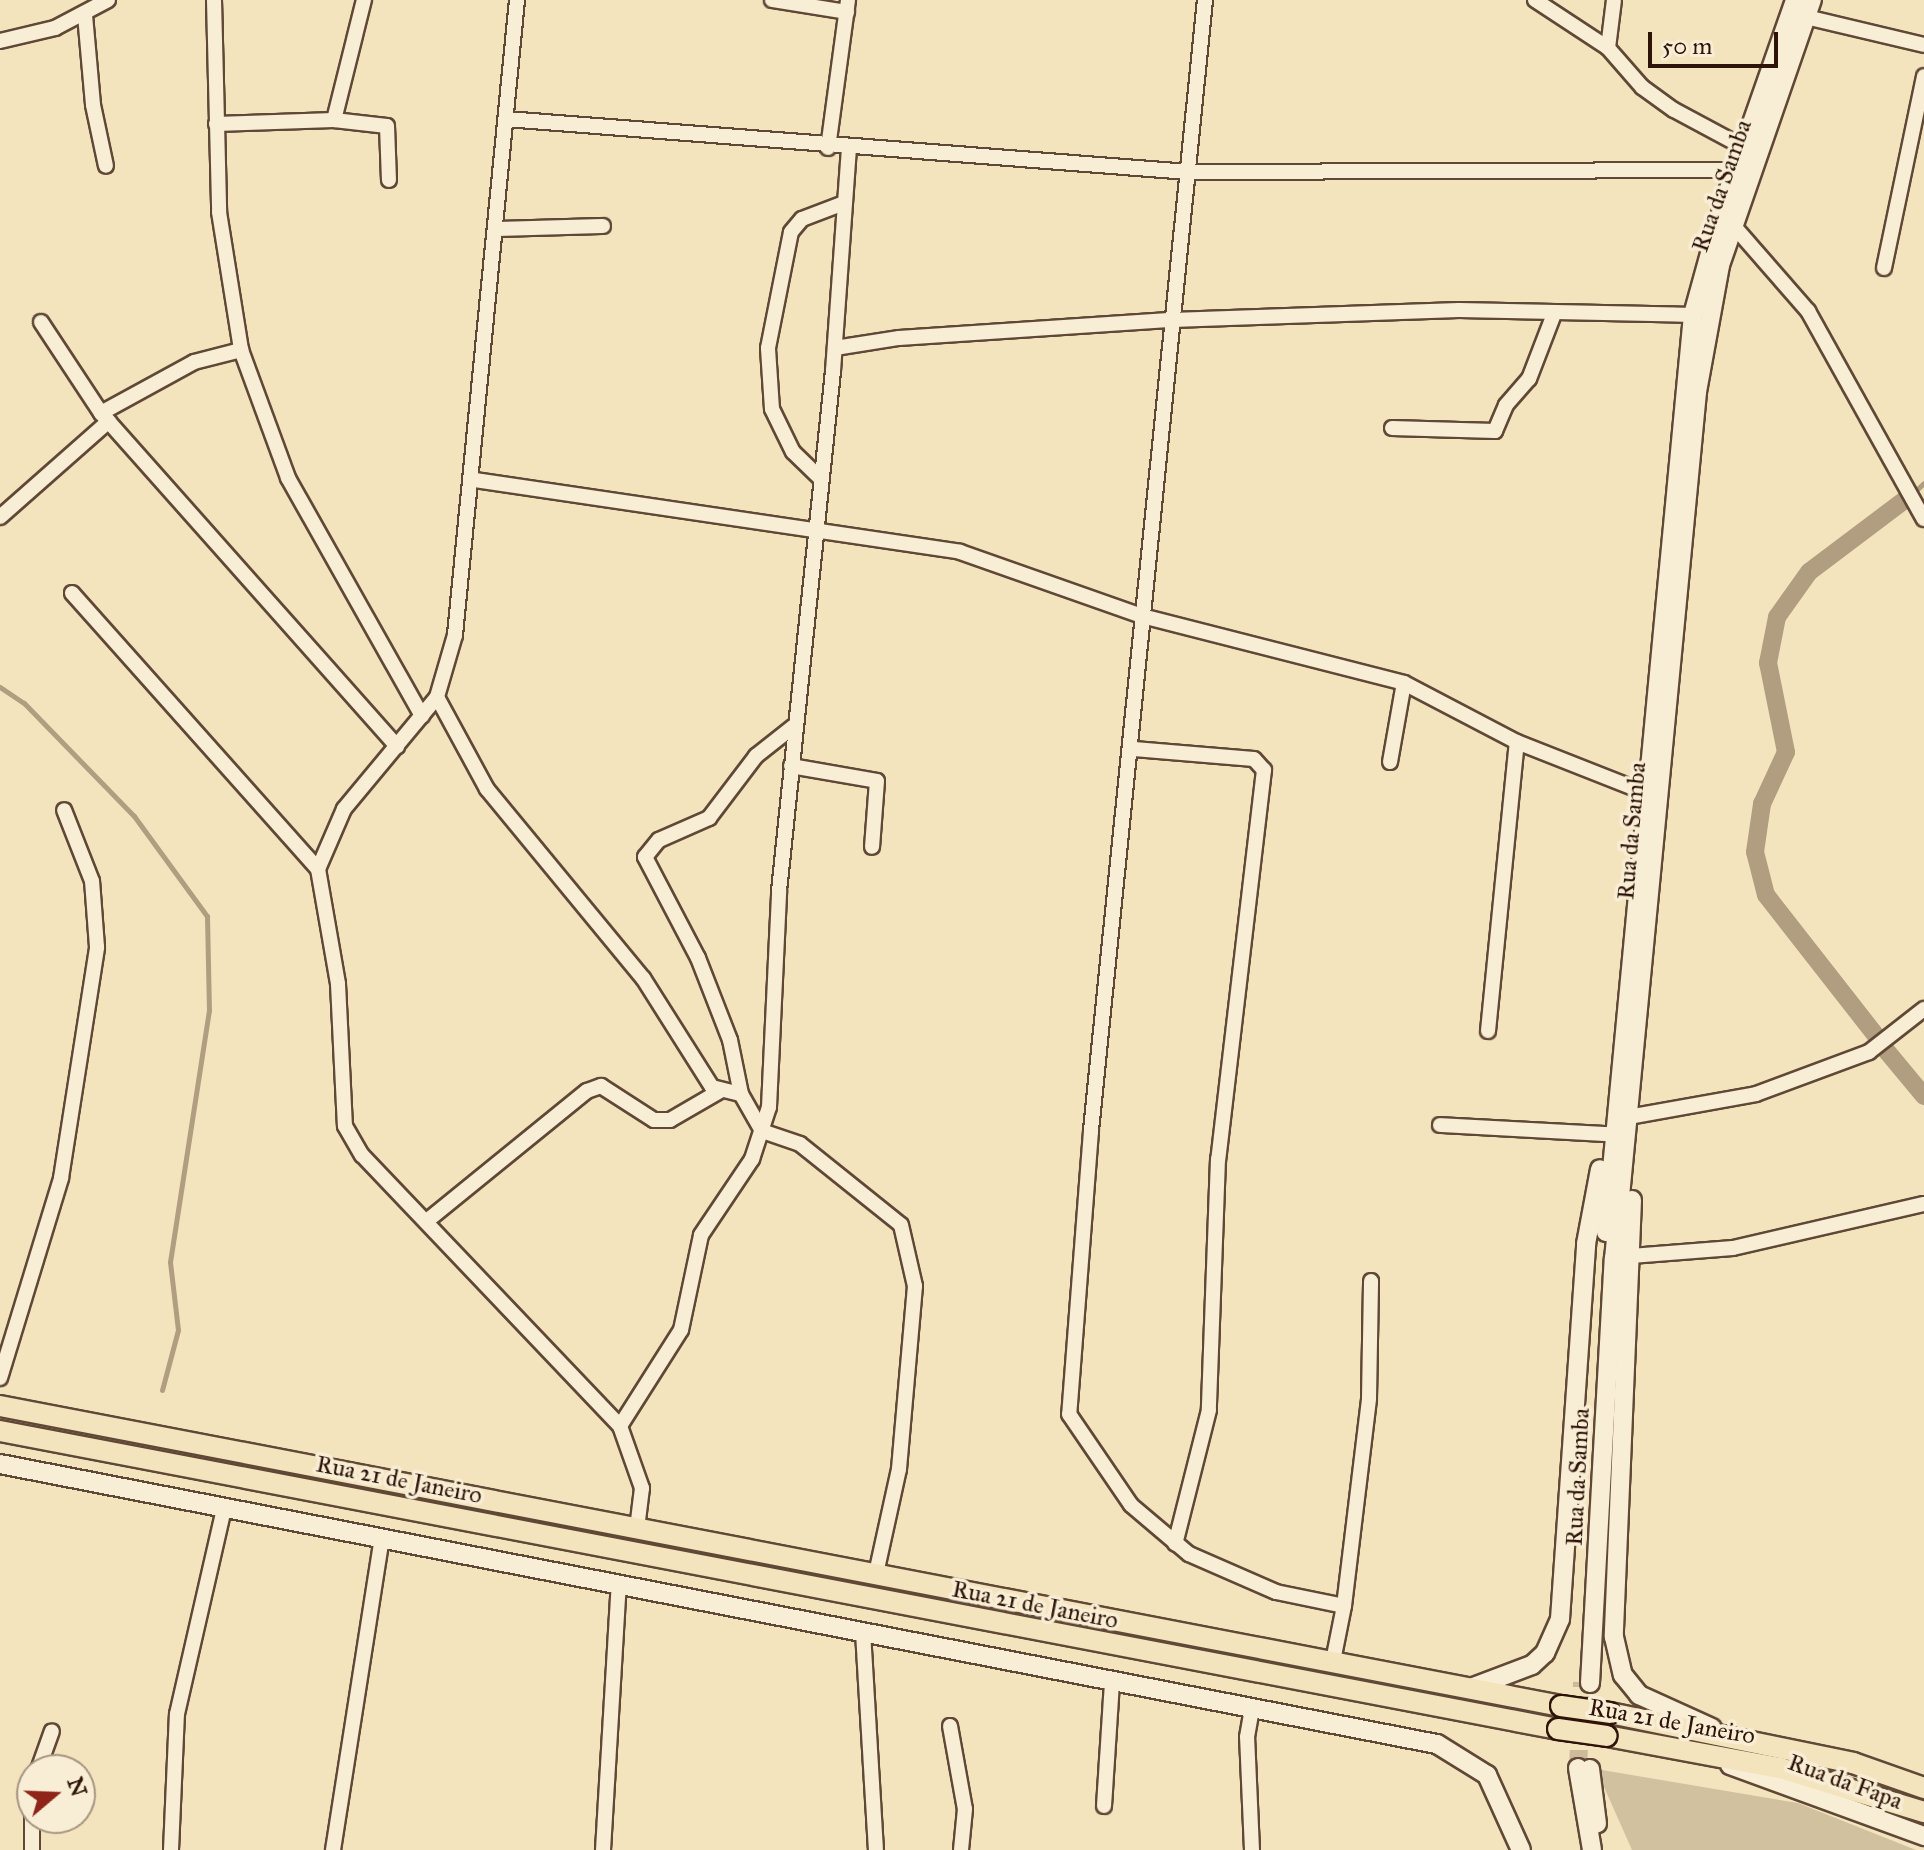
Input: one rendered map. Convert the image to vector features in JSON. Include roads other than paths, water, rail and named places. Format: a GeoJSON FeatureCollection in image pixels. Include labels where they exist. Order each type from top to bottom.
{"type":"FeatureCollection","features":[{"type":"Feature","properties":{"kind":"main road"},"geometry":{"type":"LineString","coordinates":[[1693,315],[1743,147],[1795,0]]}},
{"type":"Feature","properties":{"kind":"main road","name":"Rua da Samba"},"geometry":{"type":"LineString","coordinates":[[1693,315],[1616,1083],[1586,1682],[1614,1259],[1635,1080],[1697,392],[1712,296],[1732,224],[1809,8]]}},
{"type":"Feature","properties":{"kind":"main road"},"geometry":{"type":"LineString","coordinates":[[1635,1080],[1631,1256],[1613,1618],[1618,1657],[1623,1675],[1648,1702],[1740,1740]]}},
{"type":"Feature","properties":{"kind":"main road"},"geometry":{"type":"LineString","coordinates":[[1471,1688],[1532,1665],[1545,1653],[1560,1619],[1586,1244],[1616,1083]]}},
{"type":"Feature","properties":{"kind":"main road","name":"Rua 21 de Janeiro"},"geometry":{"type":"LineString","coordinates":[[0,1406],[1610,1713],[1853,1763],[1924,1788]]}},
{"type":"Feature","properties":{"kind":"main road","name":"Rua 21 de Janeiro"},"geometry":{"type":"LineString","coordinates":[[0,1431],[1704,1755],[1827,1780],[1924,1812]]}},
{"type":"Feature","properties":{"kind":"main road"},"geometry":{"type":"LineString","coordinates":[[0,1464],[1454,1750],[1487,1775],[1521,1850]]}},
{"type":"Feature","properties":{"kind":"main road","name":"Rua da Fapa"},"geometry":{"type":"LineString","coordinates":[[1704,1755],[1924,1836]]}},
{"type":"Feature","properties":{"kind":"main road"},"geometry":{"type":"LineString","coordinates":[[1592,1850],[1584,1769],[1604,1850]]}},
{"type":"Feature","properties":{"kind":"street"},"geometry":{"type":"LineString","coordinates":[[0,41],[85,15],[108,0]]}},
{"type":"Feature","properties":{"kind":"street"},"geometry":{"type":"LineString","coordinates":[[214,0],[219,212],[241,350],[288,478],[422,716]]}},
{"type":"Feature","properties":{"kind":"street"},"geometry":{"type":"LineString","coordinates":[[334,120],[364,0]]}},
{"type":"Feature","properties":{"kind":"street"},"geometry":{"type":"LineString","coordinates":[[318,869],[344,809],[437,697],[455,635],[475,480],[517,0]]}},
{"type":"Feature","properties":{"kind":"street"},"geometry":{"type":"LineString","coordinates":[[772,0],[848,6],[828,148]]}},
{"type":"Feature","properties":{"kind":"street"},"geometry":{"type":"LineString","coordinates":[[1205,0],[1142,616],[1134,749],[1068,1395],[1075,1429],[1120,1492],[1175,1544],[1228,1576],[1344,1606]]}},
{"type":"Feature","properties":{"kind":"street"},"geometry":{"type":"LineString","coordinates":[[1535,0],[1608,48],[1642,87],[1743,147]]}},
{"type":"Feature","properties":{"kind":"street"},"geometry":{"type":"LineString","coordinates":[[1608,48],[1614,0]]}},
{"type":"Feature","properties":{"kind":"street"},"geometry":{"type":"LineString","coordinates":[[1809,8],[1924,45]]}},
{"type":"Feature","properties":{"kind":"street"},"geometry":{"type":"LineString","coordinates":[[85,15],[93,105],[106,166]]}},
{"type":"Feature","properties":{"kind":"street"},"geometry":{"type":"LineString","coordinates":[[1884,268],[1924,76]]}},
{"type":"Feature","properties":{"kind":"street"},"geometry":{"type":"LineString","coordinates":[[506,119],[849,150],[1189,172],[1736,170]]}},
{"type":"Feature","properties":{"kind":"street"},"geometry":{"type":"LineString","coordinates":[[216,124],[334,120],[390,127],[389,180]]}},
{"type":"Feature","properties":{"kind":"street"},"geometry":{"type":"LineString","coordinates":[[620,1426],[681,1330],[701,1235],[752,1159],[762,1131],[794,726],[835,348],[849,150]]}},
{"type":"Feature","properties":{"kind":"street"},"geometry":{"type":"LineString","coordinates":[[820,478],[793,452],[772,409],[768,348],[791,232],[802,219],[844,203]]}},
{"type":"Feature","properties":{"kind":"street"},"geometry":{"type":"LineString","coordinates":[[1732,224],[1808,311],[1924,519]]}},
{"type":"Feature","properties":{"kind":"street"},"geometry":{"type":"LineString","coordinates":[[496,229],[603,226]]}},
{"type":"Feature","properties":{"kind":"street"},"geometry":{"type":"LineString","coordinates":[[835,348],[899,338],[1172,320],[1459,310],[1693,315]]}},
{"type":"Feature","properties":{"kind":"street"},"geometry":{"type":"LineString","coordinates":[[1392,428],[1495,431],[1506,405],[1529,379],[1554,314]]}},
{"type":"Feature","properties":{"kind":"street"},"geometry":{"type":"LineString","coordinates":[[41,322],[105,417],[397,746]]}},
{"type":"Feature","properties":{"kind":"street"},"geometry":{"type":"LineString","coordinates":[[0,517],[105,417],[173,372],[241,350]]}},
{"type":"Feature","properties":{"kind":"street"},"geometry":{"type":"LineString","coordinates":[[475,480],[815,527],[960,552],[1142,616],[1404,683],[1517,742],[1644,792]]}},
{"type":"Feature","properties":{"kind":"street"},"geometry":{"type":"LineString","coordinates":[[72,593],[318,869],[338,984],[345,1126],[362,1155],[428,1220],[620,1426],[642,1488],[637,1529]]}},
{"type":"Feature","properties":{"kind":"street"},"geometry":{"type":"LineString","coordinates":[[1390,762],[1404,683]]}},
{"type":"Feature","properties":{"kind":"street"},"geometry":{"type":"LineString","coordinates":[[437,697],[487,789],[643,978],[720,1091]]}},
{"type":"Feature","properties":{"kind":"street"},"geometry":{"type":"LineString","coordinates":[[794,726],[756,756],[709,818],[659,840],[645,857],[698,958],[730,1040],[741,1094],[762,1131],[800,1144],[896,1217],[911,1248],[915,1286],[908,1394],[876,1574]]}},
{"type":"Feature","properties":{"kind":"street"},"geometry":{"type":"LineString","coordinates":[[1488,1031],[1517,742]]}},
{"type":"Feature","properties":{"kind":"street"},"geometry":{"type":"LineString","coordinates":[[1134,749],[1254,759],[1264,770],[1218,1159],[1209,1410],[1175,1544]]}},
{"type":"Feature","properties":{"kind":"street"},"geometry":{"type":"LineString","coordinates":[[791,766],[877,781],[872,847]]}},
{"type":"Feature","properties":{"kind":"street"},"geometry":{"type":"LineString","coordinates":[[0,1378],[61,1178],[97,947],[92,881],[64,810]]}},
{"type":"Feature","properties":{"kind":"street"},"geometry":{"type":"LineString","coordinates":[[1634,1116],[1756,1094],[1869,1052],[1924,1009]]}},
{"type":"Feature","properties":{"kind":"street"},"geometry":{"type":"LineString","coordinates":[[428,1220],[587,1091],[601,1086],[654,1120],[670,1120],[720,1091],[741,1094]]}},
{"type":"Feature","properties":{"kind":"street"},"geometry":{"type":"LineString","coordinates":[[1440,1125],[1607,1134]]}},
{"type":"Feature","properties":{"kind":"street"},"geometry":{"type":"LineString","coordinates":[[1631,1256],[1733,1248],[1924,1206]]}},
{"type":"Feature","properties":{"kind":"street"},"geometry":{"type":"LineString","coordinates":[[1333,1661],[1344,1606],[1367,1427],[1371,1281]]}},
{"type":"Feature","properties":{"kind":"street"},"geometry":{"type":"LineString","coordinates":[[171,1850],[177,1714],[224,1509]]}},
{"type":"Feature","properties":{"kind":"street"},"geometry":{"type":"LineString","coordinates":[[333,1850],[382,1538]]}},
{"type":"Feature","properties":{"kind":"street"},"geometry":{"type":"LineString","coordinates":[[603,1850],[619,1584]]}},
{"type":"Feature","properties":{"kind":"street"},"geometry":{"type":"LineString","coordinates":[[863,1632],[876,1850]]}},
{"type":"Feature","properties":{"kind":"street"},"geometry":{"type":"LineString","coordinates":[[1104,1806],[1112,1681]]}},
{"type":"Feature","properties":{"kind":"street"},"geometry":{"type":"LineString","coordinates":[[1252,1708],[1247,1737],[1252,1850]]}},
{"type":"Feature","properties":{"kind":"street"},"geometry":{"type":"LineString","coordinates":[[950,1726],[965,1809],[961,1850]]}},
{"type":"Feature","properties":{"kind":"street"},"geometry":{"type":"LineString","coordinates":[[44,1754],[52,1731]]}},
{"type":"Feature","properties":{"kind":"waterway"},"geometry":{"type":"LineString","coordinates":[[1912,494],[1924,483]]}},
{"type":"Feature","properties":{"kind":"waterway"},"geometry":{"type":"LineString","coordinates":[[1877,1037],[1766,895],[1755,852],[1762,804],[1786,752],[1768,663],[1777,617],[1809,572],[1906,499]]}},
{"type":"Feature","properties":{"kind":"waterway"},"geometry":{"type":"LineString","coordinates":[[0,687],[24,703],[134,816],[207,916],[209,1010],[170,1262],[178,1330],[162,1390]]}},
{"type":"Feature","properties":{"kind":"waterway"},"geometry":{"type":"LineString","coordinates":[[1880,1043],[1924,1096]]}},
{"type":"Feature","properties":{"kind":"tunnel"},"geometry":{"type":"LineString","coordinates":[[1578,1768],[1582,1682]]}}]}
